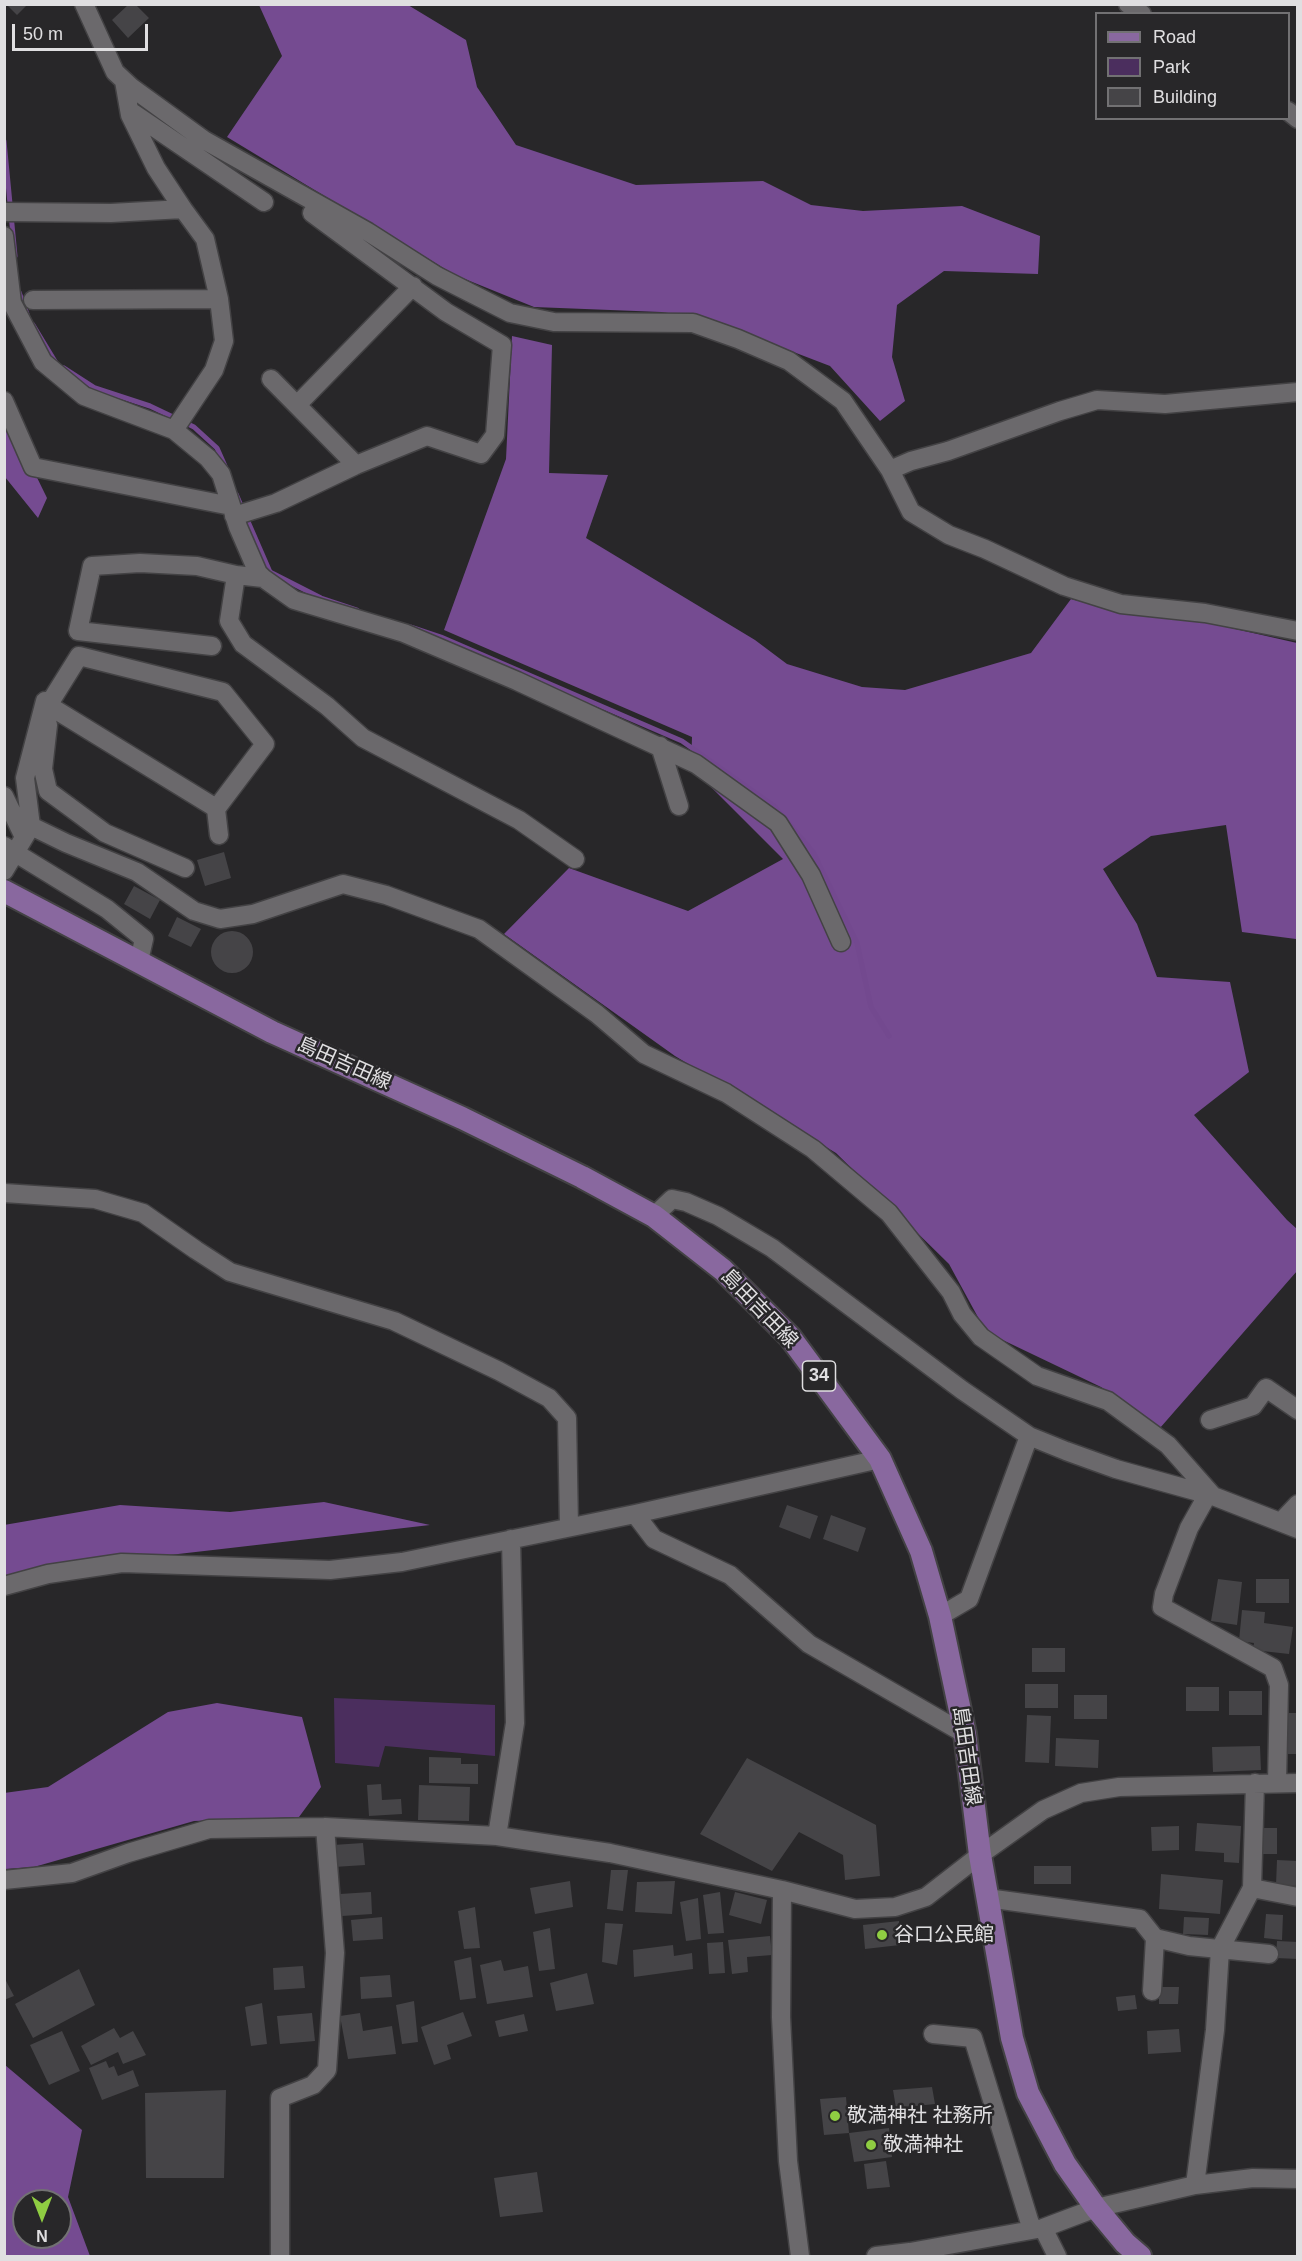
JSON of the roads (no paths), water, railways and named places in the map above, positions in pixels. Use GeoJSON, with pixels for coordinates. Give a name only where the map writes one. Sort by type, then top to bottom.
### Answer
{"type":"FeatureCollection","features":[{"type":"Feature","properties":{"kind":"main road","name":"島田吉田線"},"geometry":{"type":"LineString","coordinates":[[4,891],[272,1032],[462,1118],[582,1177],[654,1216],[723,1270],[790,1337],[880,1459],[921,1551],[940,1617],[965,1734],[987,1898],[1012,2038],[1028,2093],[1065,2164],[1096,2208],[1140,2256]]}},
{"type":"Feature","properties":{"kind":"street"},"geometry":{"type":"LineString","coordinates":[[84,4],[115,72],[124,81],[204,140],[368,232],[437,276],[510,313],[554,322],[693,323],[789,361],[843,401],[890,470],[911,512],[949,535],[1064,586],[1121,604],[1204,613],[1298,631]]}},
{"type":"Feature","properties":{"kind":"street"},"geometry":{"type":"LineString","coordinates":[[124,81],[130,111],[156,168],[205,239],[219,299],[224,341],[214,370],[174,430]]}},
{"type":"Feature","properties":{"kind":"street"},"geometry":{"type":"LineString","coordinates":[[130,111],[264,202]]}},
{"type":"Feature","properties":{"kind":"street"},"geometry":{"type":"LineString","coordinates":[[4,401],[33,467],[234,512],[276,503],[356,465],[427,436],[481,454],[495,435],[502,345],[446,312],[300,204],[297,194]]}},
{"type":"Feature","properties":{"kind":"street"},"geometry":{"type":"LineString","coordinates":[[4,212],[111,213],[183,209]]}},
{"type":"Feature","properties":{"kind":"street"},"geometry":{"type":"LineString","coordinates":[[5,247],[12,303],[43,362],[84,396],[174,430],[208,458],[221,474],[258,573],[263,578],[294,600],[404,633],[517,681],[696,764],[778,824],[811,875],[841,942]]}},
{"type":"Feature","properties":{"kind":"street"},"geometry":{"type":"LineString","coordinates":[[297,405],[413,286]]}},
{"type":"Feature","properties":{"kind":"street"},"geometry":{"type":"LineString","coordinates":[[33,300],[219,299]]}},
{"type":"Feature","properties":{"kind":"street"},"geometry":{"type":"LineString","coordinates":[[271,379],[356,465]]}},
{"type":"Feature","properties":{"kind":"street"},"geometry":{"type":"LineString","coordinates":[[890,470],[1097,400],[1165,404],[1298,392]]}},
{"type":"Feature","properties":{"kind":"street"},"geometry":{"type":"LineString","coordinates":[[15,848],[25,778],[44,710],[78,631],[92,566],[140,563],[197,566],[236,575],[263,578]]}},
{"type":"Feature","properties":{"kind":"street"},"geometry":{"type":"LineString","coordinates":[[236,575],[229,621],[243,644],[327,706],[363,738],[519,820],[575,859]]}},
{"type":"Feature","properties":{"kind":"street"},"geometry":{"type":"LineString","coordinates":[[78,631],[212,646]]}},
{"type":"Feature","properties":{"kind":"street"},"geometry":{"type":"LineString","coordinates":[[185,868],[105,832],[48,791],[43,769],[48,725],[44,710],[79,656],[223,692],[265,744],[216,809],[219,835]]}},
{"type":"Feature","properties":{"kind":"street"},"geometry":{"type":"LineString","coordinates":[[44,710],[56,710],[216,809]]}},
{"type":"Feature","properties":{"kind":"street"},"geometry":{"type":"LineString","coordinates":[[660,746],[679,806]]}},
{"type":"Feature","properties":{"kind":"street"},"geometry":{"type":"LineString","coordinates":[[4,796],[15,848],[107,909],[144,939],[139,962]]}},
{"type":"Feature","properties":{"kind":"street"},"geometry":{"type":"LineString","coordinates":[[15,848],[66,843],[137,872],[194,911],[220,919],[253,914],[343,884],[386,895],[478,929],[597,1014],[644,1054],[726,1094],[813,1149],[889,1213],[951,1292],[962,1314],[981,1337],[1037,1376],[1108,1401],[1168,1445],[1211,1495]]}},
{"type":"Feature","properties":{"kind":"street"},"geometry":{"type":"LineString","coordinates":[[4,1194],[96,1199],[143,1213],[230,1272],[394,1322],[499,1371],[549,1398],[567,1418],[569,1527]]}},
{"type":"Feature","properties":{"kind":"street"},"geometry":{"type":"LineString","coordinates":[[654,1216],[672,1199],[686,1202],[718,1216],[772,1248],[962,1390],[1029,1436],[1116,1468],[1211,1495],[1289,1525],[1298,1504]]}},
{"type":"Feature","properties":{"kind":"street"},"geometry":{"type":"LineString","coordinates":[[1210,1420],[1253,1406],[1266,1388],[1298,1410]]}},
{"type":"Feature","properties":{"kind":"street"},"geometry":{"type":"LineString","coordinates":[[940,1617],[969,1599],[1029,1436]]}},
{"type":"Feature","properties":{"kind":"street"},"geometry":{"type":"LineString","coordinates":[[4,1586],[48,1574],[122,1563],[330,1570],[402,1562],[635,1514],[880,1459]]}},
{"type":"Feature","properties":{"kind":"street"},"geometry":{"type":"LineString","coordinates":[[1211,1495],[1189,1528],[1164,1594],[1162,1607],[1273,1668],[1279,1685],[1277,1783]]}},
{"type":"Feature","properties":{"kind":"street"},"geometry":{"type":"LineString","coordinates":[[635,1514],[654,1539],[730,1575],[808,1644],[965,1734]]}},
{"type":"Feature","properties":{"kind":"street"},"geometry":{"type":"LineString","coordinates":[[498,1836],[515,1723],[511,1539]]}},
{"type":"Feature","properties":{"kind":"street"},"geometry":{"type":"LineString","coordinates":[[1195,2186],[1215,2030],[1220,1949],[1252,1888],[1255,1783]]}},
{"type":"Feature","properties":{"kind":"street"},"geometry":{"type":"LineString","coordinates":[[4,1880],[72,1874],[128,1853],[208,1829],[325,1827],[498,1836],[610,1853],[782,1890],[855,1909],[895,1907],[926,1897],[1043,1810],[1081,1793],[1119,1786],[1298,1783]]}},
{"type":"Feature","properties":{"kind":"street"},"geometry":{"type":"LineString","coordinates":[[280,2256],[280,2098],[313,2085],[327,2070],[335,1953],[325,1827]]}},
{"type":"Feature","properties":{"kind":"street"},"geometry":{"type":"LineString","coordinates":[[1252,1888],[1298,1897]]}},
{"type":"Feature","properties":{"kind":"street"},"geometry":{"type":"LineString","coordinates":[[782,1890],[781,2017],[788,2161],[800,2256]]}},
{"type":"Feature","properties":{"kind":"street"},"geometry":{"type":"LineString","coordinates":[[987,1898],[1140,1919],[1155,1938],[1189,1946],[1269,1953]]}},
{"type":"Feature","properties":{"kind":"street"},"geometry":{"type":"LineString","coordinates":[[1152,1991],[1155,1938]]}},
{"type":"Feature","properties":{"kind":"street"},"geometry":{"type":"LineString","coordinates":[[933,2034],[973,2038],[1038,2229],[1057,2256]]}},
{"type":"Feature","properties":{"kind":"street"},"geometry":{"type":"LineString","coordinates":[[876,2256],[1038,2229],[1096,2208],[1195,2186],[1253,2178],[1298,2179]]}},
{"type":"Feature","properties":{"kind":"waterway"},"geometry":{"type":"LineString","coordinates":[[4,141],[15,256]]}},
{"type":"Feature","properties":{"kind":"waterway"},"geometry":{"type":"LineString","coordinates":[[19,292],[27,314]]}},
{"type":"Feature","properties":{"kind":"waterway"},"geometry":{"type":"LineString","coordinates":[[33,325],[56,363]]}},
{"type":"Feature","properties":{"kind":"waterway"},"geometry":{"type":"LineString","coordinates":[[64,368],[95,388],[150,406],[194,427],[217,448],[225,466]]}},
{"type":"Feature","properties":{"kind":"waterway"},"geometry":{"type":"LineString","coordinates":[[236,494],[270,572],[321,598],[357,610]]}},
{"type":"Feature","properties":{"kind":"waterway"},"geometry":{"type":"LineString","coordinates":[[411,627],[441,637],[682,741],[774,806],[813,852],[857,943],[871,1007],[889,1036]]}},
{"type":"Feature","properties":{"kind":"place","name":"谷口公民館"},"geometry":{"type":"Point","coordinates":[882,1935]}},
{"type":"Feature","properties":{"kind":"place","name":"敬満神社 社務所"},"geometry":{"type":"Point","coordinates":[835,2116]}},
{"type":"Feature","properties":{"kind":"place","name":"敬満神社"},"geometry":{"type":"Point","coordinates":[871,2145]}}]}
